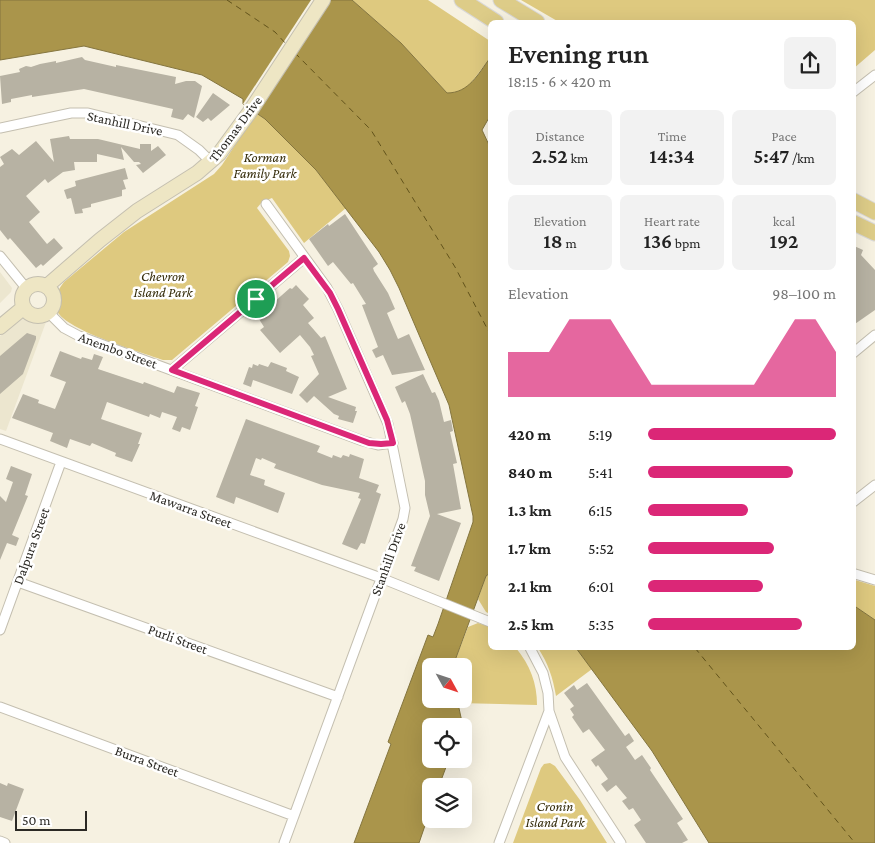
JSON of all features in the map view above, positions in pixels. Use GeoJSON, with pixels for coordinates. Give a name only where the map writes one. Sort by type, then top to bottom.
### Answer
{"type":"FeatureCollection","features":[{"type":"Feature","properties":{"kind":"main road","name":"Thomas Drive"},"geometry":{"type":"LineString","coordinates":[[47,286],[137,211],[190,178],[211,162],[250,113],[323,0]]}},
{"type":"Feature","properties":{"kind":"main road"},"geometry":{"type":"LineString","coordinates":[[462,0],[493,20]]}},
{"type":"Feature","properties":{"kind":"main road"},"geometry":{"type":"LineString","coordinates":[[501,0],[533,20]]}},
{"type":"Feature","properties":{"kind":"main road"},"geometry":{"type":"LineString","coordinates":[[856,202],[875,212]]}},
{"type":"Feature","properties":{"kind":"main road"},"geometry":{"type":"LineString","coordinates":[[856,224],[875,233]]}},
{"type":"Feature","properties":{"kind":"main road"},"geometry":{"type":"LineString","coordinates":[[39,283],[47,286],[54,298],[52,308],[48,312],[37,316],[32,315],[23,308],[21,303],[22,295],[26,288],[39,283]]}},
{"type":"Feature","properties":{"kind":"main road"},"geometry":{"type":"LineString","coordinates":[[0,327],[23,308]]}},
{"type":"Feature","properties":{"kind":"street"},"geometry":{"type":"LineString","coordinates":[[856,90],[875,75]]}},
{"type":"Feature","properties":{"kind":"street","name":"Stanhill Drive"},"geometry":{"type":"LineString","coordinates":[[0,128],[71,113],[88,113],[178,135],[199,150],[211,162]]}},
{"type":"Feature","properties":{"kind":"street","name":"Stanhill Drive"},"geometry":{"type":"LineString","coordinates":[[266,204],[330,293],[338,309],[387,420],[405,511],[284,843]]}},
{"type":"Feature","properties":{"kind":"street"},"geometry":{"type":"LineString","coordinates":[[0,256],[26,288]]}},
{"type":"Feature","properties":{"kind":"street"},"geometry":{"type":"LineString","coordinates":[[172,370],[304,258]]}},
{"type":"Feature","properties":{"kind":"street","name":"Anembo Street"},"geometry":{"type":"LineString","coordinates":[[48,312],[64,328],[76,335],[369,443],[393,443]]}},
{"type":"Feature","properties":{"kind":"street"},"geometry":{"type":"LineString","coordinates":[[856,351],[875,335]]}},
{"type":"Feature","properties":{"kind":"street","name":"Mawarra Street"},"geometry":{"type":"LineString","coordinates":[[0,439],[382,578],[488,621]]}},
{"type":"Feature","properties":{"kind":"street","name":"Dalpura Street"},"geometry":{"type":"LineString","coordinates":[[0,630],[62,462]]}},
{"type":"Feature","properties":{"kind":"street"},"geometry":{"type":"LineString","coordinates":[[856,501],[875,485]]}},
{"type":"Feature","properties":{"kind":"street"},"geometry":{"type":"LineString","coordinates":[[856,574],[875,580]]}},
{"type":"Feature","properties":{"kind":"street","name":"Purli Street"},"geometry":{"type":"LineString","coordinates":[[18,582],[338,697]]}},
{"type":"Feature","properties":{"kind":"street"},"geometry":{"type":"LineString","coordinates":[[531,650],[543,673],[548,693],[549,711],[566,756],[621,843]]}},
{"type":"Feature","properties":{"kind":"street","name":"Burra Street"},"geometry":{"type":"LineString","coordinates":[[0,707],[294,816]]}},
{"type":"Feature","properties":{"kind":"street"},"geometry":{"type":"LineString","coordinates":[[499,843],[549,711]]}},
{"type":"Feature","properties":{"kind":"street"},"geometry":{"type":"LineString","coordinates":[[0,841],[5,843]]}},
{"type":"Feature","properties":{"kind":"shaded area"},"geometry":{"type":"Polygon","coordinates":[[[0,0],[352,0],[401,43],[447,93],[461,90],[467,86],[488,61],[488,120],[482,130],[488,143],[488,574],[456,658],[422,658],[422,708],[459,708],[461,718],[422,718],[422,768],[446,768],[442,778],[422,778],[422,828],[424,828],[419,843],[354,843],[391,744],[388,742],[428,635],[433,637],[473,522],[449,405],[399,288],[379,252],[316,170],[265,119],[243,104],[243,99],[202,75],[84,46],[0,60],[0,0]]]}},
{"type":"Feature","properties":{"kind":"shaded area"},"geometry":{"type":"Polygon","coordinates":[[[0,272],[12,288],[11,292],[0,303],[0,272]]]}},
{"type":"Feature","properties":{"kind":"shaded area"},"geometry":{"type":"Polygon","coordinates":[[[29,316],[46,322],[6,431],[0,429],[0,336],[22,319],[29,316]]]}},
{"type":"Feature","properties":{"kind":"shaded area"},"geometry":{"type":"Polygon","coordinates":[[[856,607],[875,620],[875,843],[709,843],[652,751],[577,650],[856,650],[856,607]]]}},
{"type":"Feature","properties":{"kind":"green space"},"geometry":{"type":"Polygon","coordinates":[[[352,0],[428,0],[488,40],[488,61],[468,87],[457,93],[447,93],[401,43],[352,0]]]}},
{"type":"Feature","properties":{"kind":"green space"},"geometry":{"type":"Polygon","coordinates":[[[521,0],[875,0],[875,50],[856,66],[856,20],[556,20],[521,0]]]}},
{"type":"Feature","properties":{"kind":"green space","name":"Chevron Island Park"},"geometry":{"type":"Polygon","coordinates":[[[256,113],[265,119],[316,170],[346,208],[304,243],[272,198],[262,202],[257,208],[289,251],[288,262],[172,360],[163,360],[105,340],[64,319],[57,311],[55,300],[57,292],[64,282],[124,232],[214,174],[256,113]]]}},
{"type":"Feature","properties":{"kind":"green space"},"geometry":{"type":"Polygon","coordinates":[[[488,574],[488,613],[478,599],[488,574]]]}},
{"type":"Feature","properties":{"kind":"green space"},"geometry":{"type":"Polygon","coordinates":[[[856,580],[875,586],[875,620],[856,607],[856,580]]]}},
{"type":"Feature","properties":{"kind":"green space"},"geometry":{"type":"Polygon","coordinates":[[[478,623],[488,626],[488,650],[518,650],[521,654],[534,682],[537,705],[472,703],[472,658],[456,658],[468,627],[478,623]]]}},
{"type":"Feature","properties":{"kind":"green space"},"geometry":{"type":"Polygon","coordinates":[[[539,650],[578,650],[592,669],[556,696],[545,659],[539,650]]]}},
{"type":"Feature","properties":{"kind":"green space","name":"Cronin Island Park"},"geometry":{"type":"Polygon","coordinates":[[[550,763],[555,766],[580,800],[607,843],[513,843],[541,768],[544,764],[550,763]]]}},
{"type":"Feature","properties":{"kind":"pier"},"geometry":{"type":"Polygon","coordinates":[[[311,0],[331,0],[256,113],[243,104],[311,0]]]}},
{"type":"Feature","properties":{"kind":"building"},"geometry":{"type":"Polygon","coordinates":[[[82,57],[85,60],[116,67],[116,65],[176,77],[175,84],[195,81],[202,86],[194,118],[188,114],[183,120],[171,117],[173,109],[84,89],[32,97],[32,95],[11,99],[11,102],[2,104],[0,76],[20,72],[19,69],[26,66],[31,67],[56,61],[56,63],[82,57]]]}},
{"type":"Feature","properties":{"kind":"building"},"geometry":{"type":"Polygon","coordinates":[[[213,93],[230,105],[211,121],[208,118],[203,122],[196,117],[213,93]]]}},
{"type":"Feature","properties":{"kind":"building"},"geometry":{"type":"Polygon","coordinates":[[[69,136],[70,139],[98,139],[140,149],[140,144],[151,144],[151,151],[158,146],[166,155],[143,173],[136,165],[141,164],[134,162],[121,147],[124,160],[97,154],[97,162],[74,162],[75,170],[63,172],[48,183],[45,179],[26,196],[40,212],[29,222],[47,244],[54,238],[63,248],[43,266],[41,264],[36,268],[10,238],[8,240],[0,230],[0,167],[4,164],[0,157],[12,149],[19,155],[36,141],[54,162],[50,139],[69,136]]]}},
{"type":"Feature","properties":{"kind":"building"},"geometry":{"type":"Polygon","coordinates":[[[125,168],[128,179],[123,180],[126,189],[122,190],[122,196],[91,204],[91,207],[82,209],[83,213],[75,214],[71,198],[67,199],[64,190],[76,186],[75,181],[125,168]]]}},
{"type":"Feature","properties":{"kind":"building"},"geometry":{"type":"Polygon","coordinates":[[[345,214],[378,264],[373,268],[395,309],[387,313],[398,339],[409,334],[425,370],[392,375],[383,355],[376,358],[372,350],[378,347],[362,305],[366,304],[353,283],[351,284],[333,262],[328,266],[309,239],[345,214]]]}},
{"type":"Feature","properties":{"kind":"building"},"geometry":{"type":"Polygon","coordinates":[[[856,247],[863,250],[861,255],[875,270],[875,310],[856,323],[856,247]]]}},
{"type":"Feature","properties":{"kind":"building"},"geometry":{"type":"Polygon","coordinates":[[[296,285],[309,299],[303,305],[314,318],[308,323],[321,338],[325,336],[347,389],[328,397],[356,407],[355,411],[357,411],[353,423],[338,419],[339,416],[334,414],[314,396],[307,403],[299,395],[319,374],[311,356],[314,355],[300,335],[280,353],[260,330],[264,327],[259,319],[267,312],[265,310],[296,285]]]}},
{"type":"Feature","properties":{"kind":"building"},"geometry":{"type":"Polygon","coordinates":[[[27,333],[36,336],[36,339],[23,374],[0,394],[0,356],[27,333]]]}},
{"type":"Feature","properties":{"kind":"building"},"geometry":{"type":"Polygon","coordinates":[[[60,351],[81,359],[82,357],[92,360],[94,354],[103,357],[98,369],[143,384],[144,382],[174,393],[177,386],[200,393],[195,406],[198,407],[190,430],[182,427],[180,432],[172,429],[177,417],[162,412],[160,418],[150,414],[149,417],[107,402],[101,419],[142,433],[138,444],[140,444],[132,462],[115,456],[116,453],[92,443],[90,446],[70,439],[67,448],[50,441],[53,433],[12,418],[23,394],[39,400],[38,403],[55,409],[66,382],[50,376],[60,351]]]}},
{"type":"Feature","properties":{"kind":"building"},"geometry":{"type":"Polygon","coordinates":[[[271,362],[287,368],[286,371],[299,377],[292,394],[253,380],[251,387],[243,384],[249,367],[252,368],[253,364],[258,366],[259,364],[268,367],[271,362]]]}},
{"type":"Feature","properties":{"kind":"building"},"geometry":{"type":"Polygon","coordinates":[[[423,374],[432,393],[435,392],[439,401],[444,422],[451,420],[453,431],[450,432],[457,463],[453,464],[461,509],[437,514],[461,523],[439,581],[414,571],[416,567],[411,566],[430,516],[425,495],[425,481],[410,414],[405,401],[402,403],[395,387],[423,374]]]}},
{"type":"Feature","properties":{"kind":"building"},"geometry":{"type":"Polygon","coordinates":[[[246,419],[320,446],[317,452],[332,458],[333,455],[341,458],[343,455],[349,457],[350,454],[364,459],[359,478],[379,485],[376,492],[381,494],[365,544],[361,543],[357,550],[342,544],[361,499],[358,498],[360,493],[322,485],[274,468],[276,464],[262,458],[261,460],[256,458],[250,475],[265,480],[264,485],[285,493],[278,513],[236,497],[234,504],[216,497],[246,419]]]}},
{"type":"Feature","properties":{"kind":"building"},"geometry":{"type":"Polygon","coordinates":[[[11,466],[32,474],[25,495],[28,496],[12,535],[19,538],[16,546],[7,543],[0,560],[0,496],[6,502],[13,482],[6,479],[11,466]]]}},
{"type":"Feature","properties":{"kind":"building"},"geometry":{"type":"Polygon","coordinates":[[[587,683],[625,736],[629,733],[634,741],[626,747],[635,760],[642,755],[651,768],[650,770],[683,819],[677,823],[688,840],[682,843],[646,843],[634,825],[641,820],[633,808],[629,810],[622,801],[627,798],[616,785],[607,792],[601,784],[608,779],[598,765],[596,767],[591,760],[605,750],[589,729],[583,733],[572,717],[574,715],[570,709],[574,706],[564,693],[574,685],[577,690],[587,683]]]}},
{"type":"Feature","properties":{"kind":"building"},"geometry":{"type":"Polygon","coordinates":[[[0,783],[7,786],[8,783],[24,789],[12,821],[0,817],[0,783]]]}},
{"type":"Feature","properties":{"kind":"ferry route"},"geometry":{"type":"LineString","coordinates":[[227,0],[275,32],[287,45]]}},
{"type":"Feature","properties":{"kind":"ferry route"},"geometry":{"type":"LineString","coordinates":[[295,53],[371,130],[455,267],[488,330]]}},
{"type":"Feature","properties":{"kind":"ferry route"},"geometry":{"type":"LineString","coordinates":[[697,650],[855,843]]}},
{"type":"Feature","properties":{"kind":"route"},"geometry":{"type":"LineString","coordinates":[[304,258],[330,293],[338,309],[387,420],[393,443],[369,443],[172,370],[256,299],[304,258]]}},
{"type":"Feature","properties":{"kind":"park label","name":"Korman Family Park"},"geometry":{"type":"Point","coordinates":[265,166]}}]}
